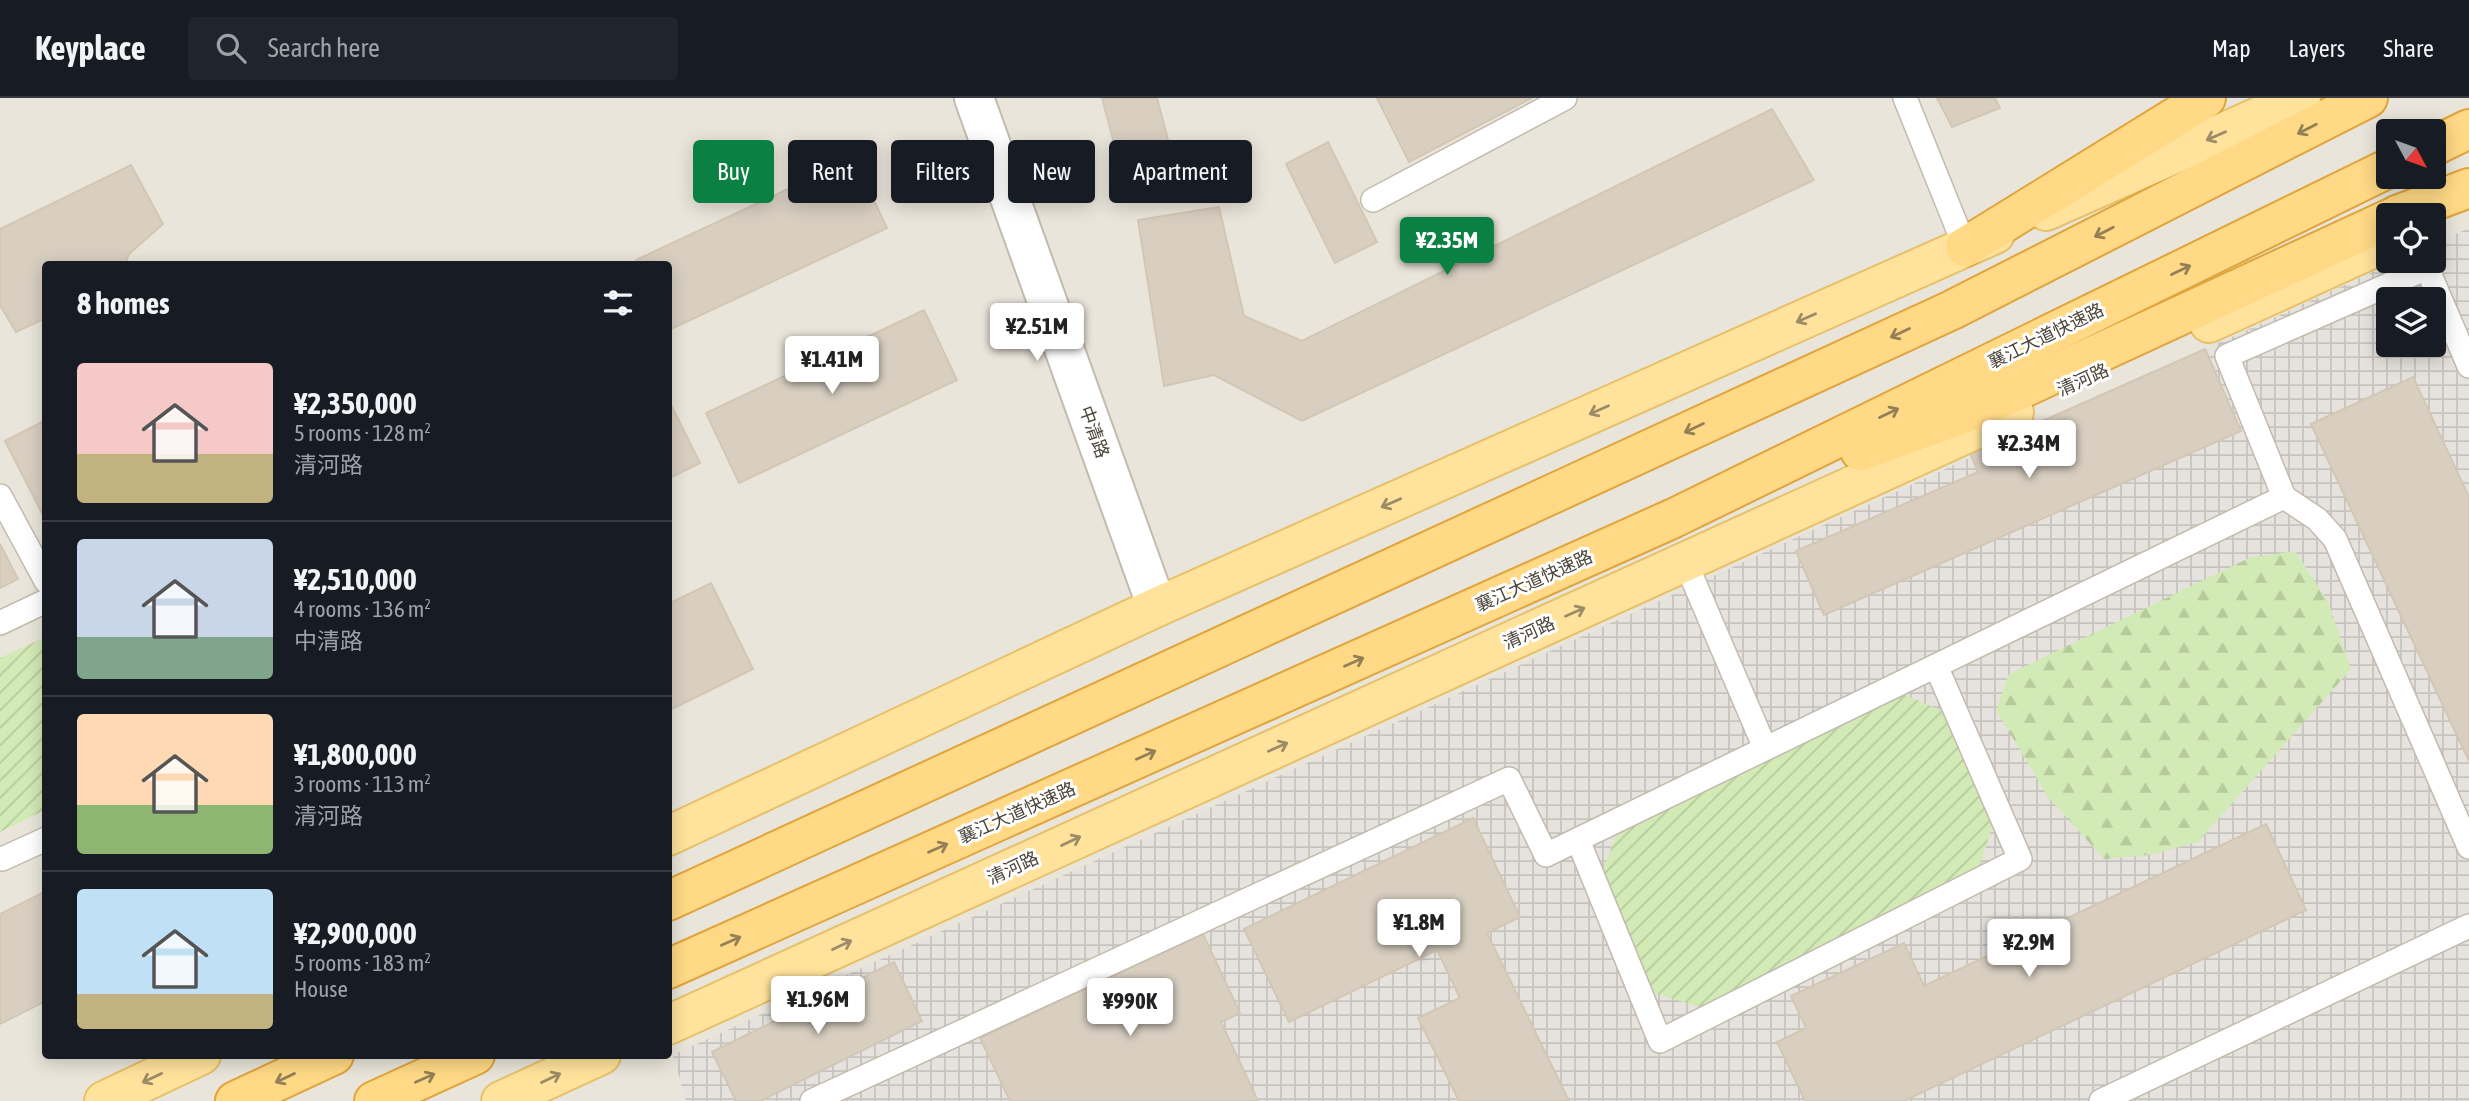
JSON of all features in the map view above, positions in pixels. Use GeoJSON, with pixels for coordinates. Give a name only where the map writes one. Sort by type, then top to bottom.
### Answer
{"type":"FeatureCollection","features":[{"type":"Feature","properties":{"kind":"highway"},"geometry":{"type":"LineString","coordinates":[[1965,247],[2206,98]]}},
{"type":"Feature","properties":{"kind":"highway"},"geometry":{"type":"LineString","coordinates":[[672,899],[1952,310],[2368,98]]}},
{"type":"Feature","properties":{"kind":"highway"},"geometry":{"type":"LineString","coordinates":[[2446,140],[2469,129]]}},
{"type":"Feature","properties":{"kind":"highway","name":"襄江大道快速路"},"geometry":{"type":"LineString","coordinates":[[672,967],[1674,519],[2376,175]]}},
{"type":"Feature","properties":{"kind":"highway"},"geometry":{"type":"LineString","coordinates":[[2429,203],[2469,188]]}},
{"type":"Feature","properties":{"kind":"highway"},"geometry":{"type":"LineString","coordinates":[[1674,519],[1980,408],[2376,225]]}},
{"type":"Feature","properties":{"kind":"highway"},"geometry":{"type":"LineString","coordinates":[[235,1101],[325,1059]]}},
{"type":"Feature","properties":{"kind":"highway"},"geometry":{"type":"LineString","coordinates":[[374,1101],[466,1059]]}},
{"type":"Feature","properties":{"kind":"main road"},"geometry":{"type":"LineString","coordinates":[[672,834],[1157,607],[2301,98]]}},
{"type":"Feature","properties":{"kind":"main road"},"geometry":{"type":"LineString","coordinates":[[2446,215],[2469,204]]}},
{"type":"Feature","properties":{"kind":"main road","name":"清河路"},"geometry":{"type":"LineString","coordinates":[[672,1023],[2376,247]]}},
{"type":"Feature","properties":{"kind":"main road"},"geometry":{"type":"LineString","coordinates":[[104,1101],[193,1059]]}},
{"type":"Feature","properties":{"kind":"main road"},"geometry":{"type":"LineString","coordinates":[[501,1101],[592,1059]]}},
{"type":"Feature","properties":{"kind":"street","name":"中清路"},"geometry":{"type":"LineString","coordinates":[[974,98],[1157,607]]}},
{"type":"Feature","properties":{"kind":"lane"},"geometry":{"type":"LineString","coordinates":[[1373,200],[1565,98]]}},
{"type":"Feature","properties":{"kind":"lane"},"geometry":{"type":"LineString","coordinates":[[1905,98],[1965,247]]}},
{"type":"Feature","properties":{"kind":"lane"},"geometry":{"type":"LineString","coordinates":[[2469,366],[2427,268],[2227,356],[2284,497],[2317,519],[2335,538],[2469,847]]}},
{"type":"Feature","properties":{"kind":"lane"},"geometry":{"type":"LineString","coordinates":[[0,496],[42,574]]}},
{"type":"Feature","properties":{"kind":"lane"},"geometry":{"type":"LineString","coordinates":[[812,1101],[1509,779],[1546,855],[2284,497]]}},
{"type":"Feature","properties":{"kind":"lane"},"geometry":{"type":"LineString","coordinates":[[1685,561],[1765,748]]}},
{"type":"Feature","properties":{"kind":"lane"},"geometry":{"type":"LineString","coordinates":[[0,624],[42,603]]}},
{"type":"Feature","properties":{"kind":"lane"},"geometry":{"type":"LineString","coordinates":[[1578,840],[1660,1041],[2020,859],[1936,666]]}},
{"type":"Feature","properties":{"kind":"lane"},"geometry":{"type":"LineString","coordinates":[[2,859],[42,841]]}},
{"type":"Feature","properties":{"kind":"lane"},"geometry":{"type":"LineString","coordinates":[[2101,1101],[2469,926]]}},
{"type":"Feature","properties":{"kind":"shaded area"},"geometry":{"type":"Polygon","coordinates":[[[0,98],[2469,98],[2469,1101],[0,1101],[0,98]]]}},
{"type":"Feature","properties":{"kind":"shaded area"},"geometry":{"type":"Polygon","coordinates":[[[2469,228],[2469,1101],[686,1101],[673,1055],[2376,271],[2376,273],[2446,273],[2446,239],[2469,228]]]}},
{"type":"Feature","properties":{"kind":"green space"},"geometry":{"type":"Polygon","coordinates":[[[2295,551],[2328,601],[2351,669],[2198,842],[2149,855],[2104,859],[2048,797],[1996,710],[2009,674],[2249,558],[2295,551]]]}},
{"type":"Feature","properties":{"kind":"green space"},"geometry":{"type":"Polygon","coordinates":[[[42,638],[42,811],[0,832],[0,658],[42,638]]]}},
{"type":"Feature","properties":{"kind":"green space"},"geometry":{"type":"Polygon","coordinates":[[[1889,688],[1958,718],[1998,808],[1975,881],[1716,1012],[1638,988],[1596,887],[1623,818],[1889,688]]]}},
{"type":"Feature","properties":{"kind":"building"},"geometry":{"type":"Polygon","coordinates":[[[1102,98],[1157,98],[1168,140],[1113,140],[1102,98]]]}},
{"type":"Feature","properties":{"kind":"building"},"geometry":{"type":"Polygon","coordinates":[[[1377,98],[1532,98],[1409,162],[1377,98]]]}},
{"type":"Feature","properties":{"kind":"building"},"geometry":{"type":"Polygon","coordinates":[[[1937,98],[1995,98],[2000,108],[1952,127],[1937,98]]]}},
{"type":"Feature","properties":{"kind":"building"},"geometry":{"type":"Polygon","coordinates":[[[1772,109],[1814,180],[1302,421],[1214,375],[1164,386],[1138,220],[1219,207],[1244,316],[1302,341],[1772,109]]]}},
{"type":"Feature","properties":{"kind":"building"},"geometry":{"type":"Polygon","coordinates":[[[1328,142],[1377,242],[1335,263],[1286,164],[1328,142]]]}},
{"type":"Feature","properties":{"kind":"building"},"geometry":{"type":"Polygon","coordinates":[[[131,165],[163,224],[129,254],[126,261],[42,261],[42,320],[16,332],[0,305],[0,229],[131,165]]]}},
{"type":"Feature","properties":{"kind":"building"},"geometry":{"type":"Polygon","coordinates":[[[788,189],[788,203],[875,203],[887,228],[672,329],[672,261],[636,261],[758,203],[774,203],[774,195],[788,189]]]}},
{"type":"Feature","properties":{"kind":"building"},"geometry":{"type":"Polygon","coordinates":[[[924,310],[957,380],[739,483],[706,413],[924,310]]]}},
{"type":"Feature","properties":{"kind":"building"},"geometry":{"type":"Polygon","coordinates":[[[2205,349],[2241,431],[1824,615],[1796,551],[1978,472],[1970,453],[2205,349]]]}},
{"type":"Feature","properties":{"kind":"building"},"geometry":{"type":"Polygon","coordinates":[[[2413,377],[2469,497],[2469,761],[2311,424],[2413,377]]]}},
{"type":"Feature","properties":{"kind":"building"},"geometry":{"type":"Polygon","coordinates":[[[672,407],[700,463],[672,477],[672,407]]]}},
{"type":"Feature","properties":{"kind":"building"},"geometry":{"type":"Polygon","coordinates":[[[42,422],[42,513],[5,441],[42,422]]]}},
{"type":"Feature","properties":{"kind":"building"},"geometry":{"type":"Polygon","coordinates":[[[0,544],[18,579],[0,588],[0,544]]]}},
{"type":"Feature","properties":{"kind":"building"},"geometry":{"type":"Polygon","coordinates":[[[711,583],[753,669],[672,709],[672,602],[711,583]]]}},
{"type":"Feature","properties":{"kind":"building"},"geometry":{"type":"Polygon","coordinates":[[[1473,818],[1520,917],[1487,933],[1569,1101],[1459,1101],[1418,1018],[1460,998],[1437,950],[1289,1022],[1244,929],[1473,818]]]}},
{"type":"Feature","properties":{"kind":"building"},"geometry":{"type":"Polygon","coordinates":[[[2266,824],[2306,910],[1904,1101],[1805,1101],[1777,1042],[1806,1028],[1791,996],[1904,943],[1924,986],[2266,824]]]}},
{"type":"Feature","properties":{"kind":"building"},"geometry":{"type":"Polygon","coordinates":[[[42,893],[42,1003],[0,1024],[0,914],[42,893]]]}},
{"type":"Feature","properties":{"kind":"building"},"geometry":{"type":"Polygon","coordinates":[[[1203,934],[1240,1013],[1221,1022],[1258,1101],[1010,1101],[980,1038],[1203,934]]]}},
{"type":"Feature","properties":{"kind":"building"},"geometry":{"type":"Polygon","coordinates":[[[894,962],[922,1021],[760,1101],[736,1101],[712,1052],[894,962]]]}}]}
